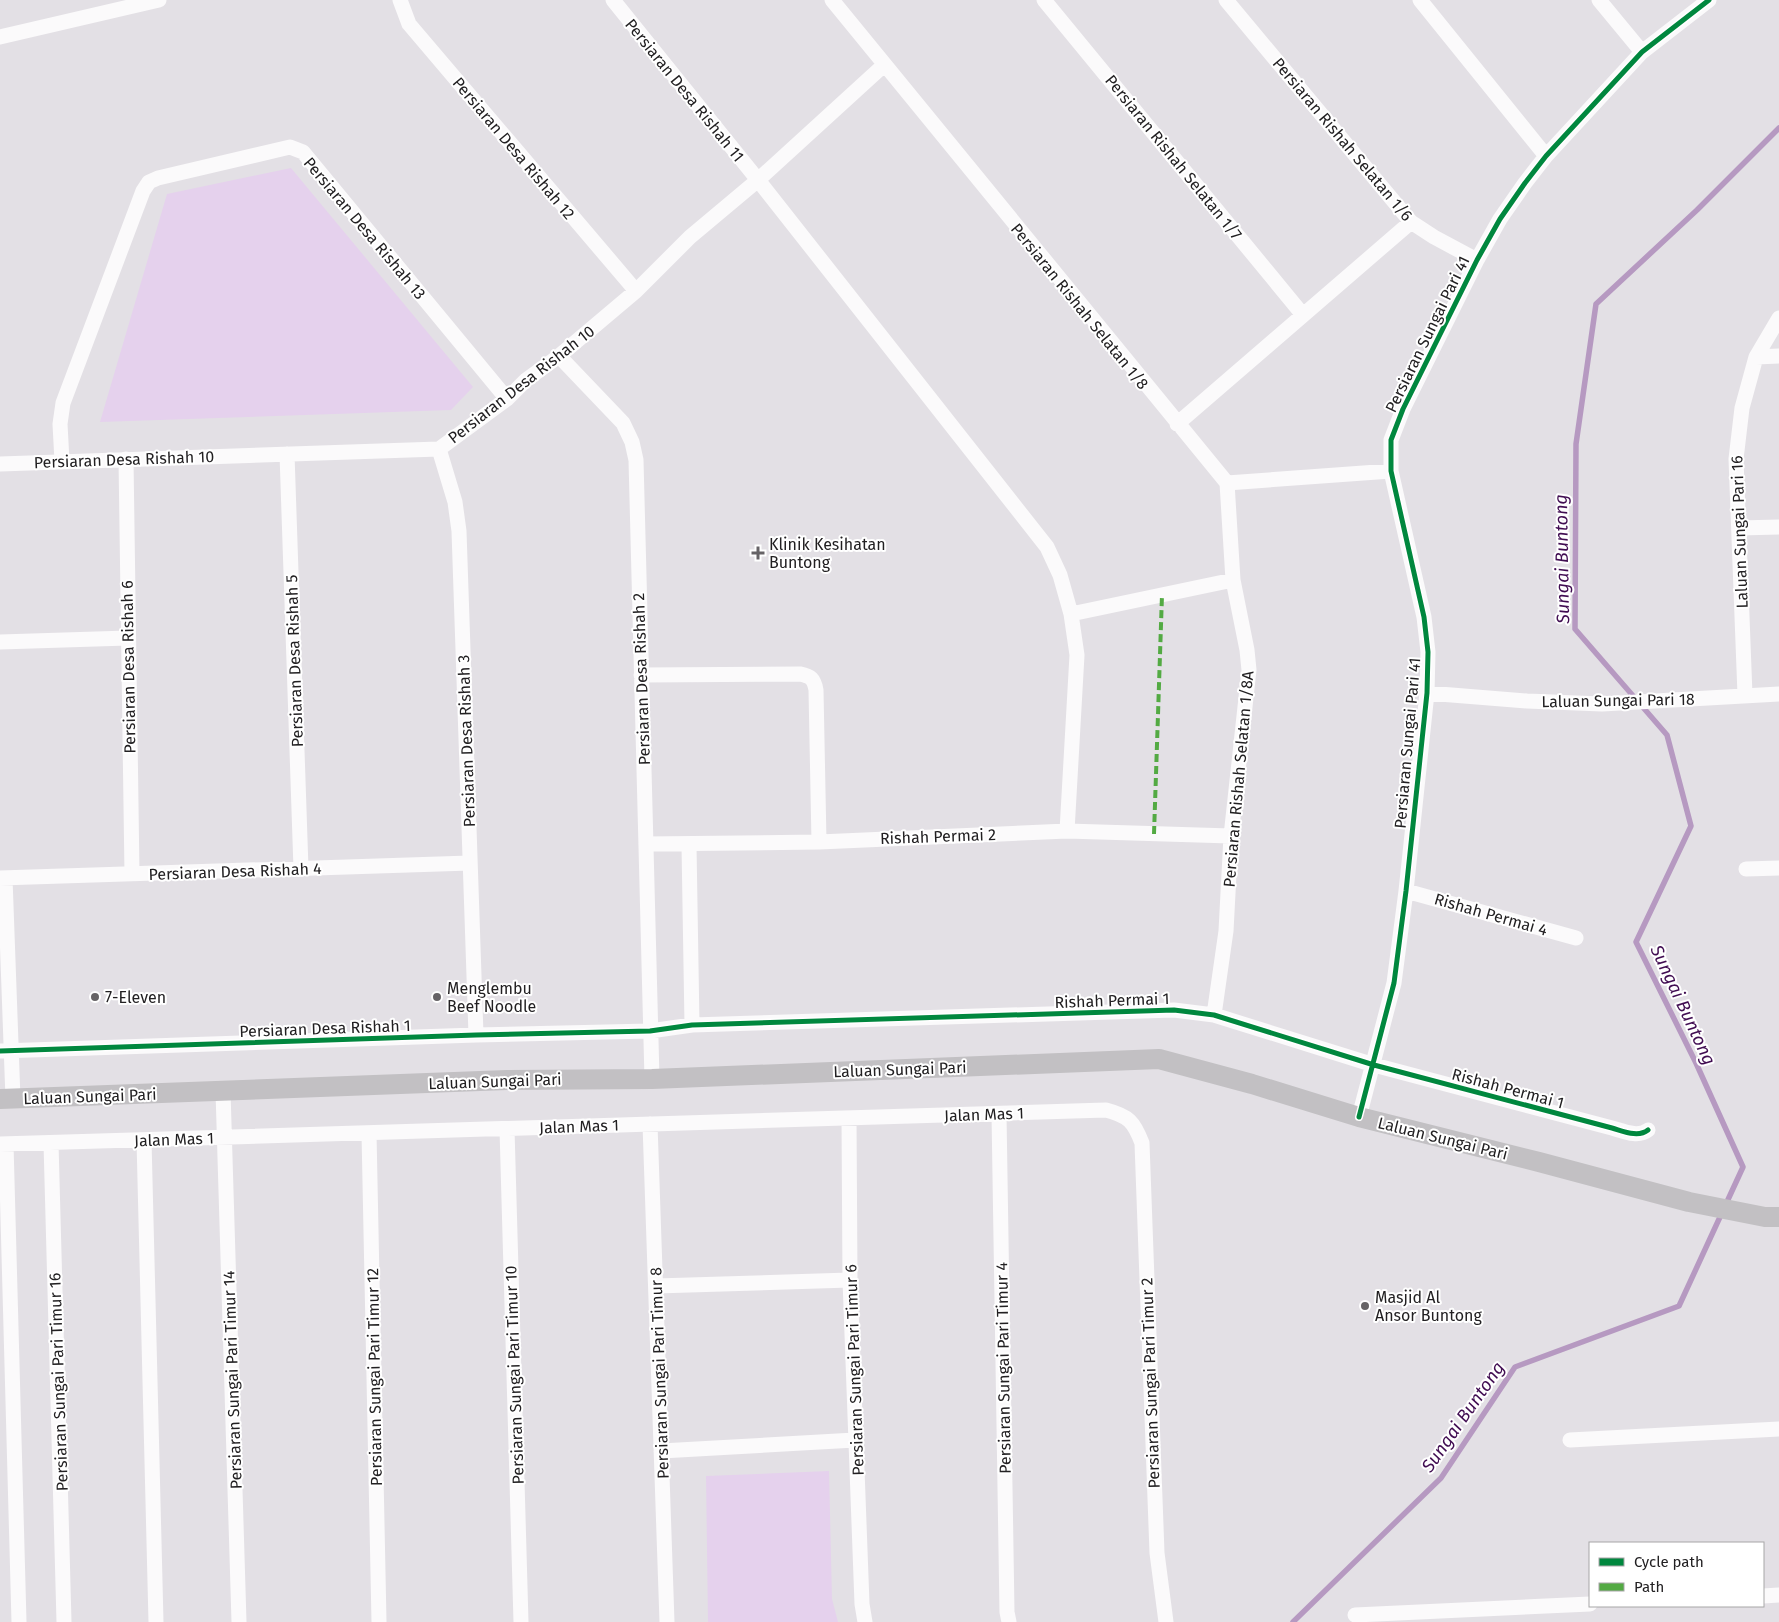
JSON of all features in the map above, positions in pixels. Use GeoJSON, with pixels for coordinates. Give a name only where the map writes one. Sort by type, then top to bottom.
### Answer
{"type":"FeatureCollection","features":[{"type":"Feature","properties":{"kind":"main road","name":"Laluan Sungai Pari"},"geometry":{"type":"LineString","coordinates":[[6,1099],[507,1080],[652,1079],[1159,1059],[1252,1084],[1359,1117],[1689,1202],[1772,1217]]}},
{"type":"Feature","properties":{"kind":"street"},"geometry":{"type":"LineString","coordinates":[[0,37],[159,0]]}},
{"type":"Feature","properties":{"kind":"street","name":"Persiaran Desa Rishah 12"},"geometry":{"type":"LineString","coordinates":[[400,0],[409,24],[636,290]]}},
{"type":"Feature","properties":{"kind":"street","name":"Persiaran Desa Rishah 11"},"geometry":{"type":"LineString","coordinates":[[613,0],[758,180],[1047,547],[1060,575],[1071,614],[1077,655],[1067,831]]}},
{"type":"Feature","properties":{"kind":"street","name":"Persiaran Rishah Selatan 1/7"},"geometry":{"type":"LineString","coordinates":[[1044,0],[1303,315]]}},
{"type":"Feature","properties":{"kind":"street","name":"Persiaran Rishah Selatan 1/6"},"geometry":{"type":"LineString","coordinates":[[1226,0],[1411,222],[1434,237],[1477,260]]}},
{"type":"Feature","properties":{"kind":"street"},"geometry":{"type":"LineString","coordinates":[[1420,0],[1546,156]]}},
{"type":"Feature","properties":{"kind":"street"},"geometry":{"type":"LineString","coordinates":[[1600,0],[1642,52]]}},
{"type":"Feature","properties":{"kind":"street","name":"Persiaran Sungai Pari 41"},"geometry":{"type":"LineString","coordinates":[[1359,1117],[1394,983],[1406,891],[1427,693],[1428,652],[1424,617],[1390,471],[1391,440],[1403,409],[1477,260],[1500,218],[1525,183],[1546,156],[1642,52],[1709,0]]}},
{"type":"Feature","properties":{"kind":"street","name":"Persiaran Rishah Selatan 1/8"},"geometry":{"type":"LineString","coordinates":[[838,2],[884,65],[1227,483]]}},
{"type":"Feature","properties":{"kind":"street","name":"Persiaran Desa Rishah 10"},"geometry":{"type":"LineString","coordinates":[[0,464],[439,449],[506,399],[526,380],[559,356],[636,290],[690,237],[758,180],[884,65]]}},
{"type":"Feature","properties":{"kind":"street","name":"Persiaran Desa Rishah 13"},"geometry":{"type":"LineString","coordinates":[[62,462],[60,424],[63,403],[143,192],[149,182],[158,178],[290,148],[302,152],[506,399]]}},
{"type":"Feature","properties":{"kind":"street"},"geometry":{"type":"LineString","coordinates":[[1177,424],[1411,222]]}},
{"type":"Feature","properties":{"kind":"street","name":"Laluan Sungai Pari 16"},"geometry":{"type":"LineString","coordinates":[[1745,695],[1736,459],[1742,408],[1756,357],[1779,318]]}},
{"type":"Feature","properties":{"kind":"street","name":"Persiaran Desa Rishah 2"},"geometry":{"type":"LineString","coordinates":[[559,356],[623,423],[632,442],[636,460],[652,1079]]}},
{"type":"Feature","properties":{"kind":"street"},"geometry":{"type":"LineString","coordinates":[[1756,357],[1779,356]]}},
{"type":"Feature","properties":{"kind":"street","name":"Persiaran Desa Rishah 3"},"geometry":{"type":"LineString","coordinates":[[439,449],[455,502],[458,530],[476,1035]]}},
{"type":"Feature","properties":{"kind":"street","name":"Persiaran Desa Rishah 5"},"geometry":{"type":"LineString","coordinates":[[287,454],[301,869]]}},
{"type":"Feature","properties":{"kind":"street","name":"Persiaran Desa Rishah 6"},"geometry":{"type":"LineString","coordinates":[[126,459],[132,874]]}},
{"type":"Feature","properties":{"kind":"street"},"geometry":{"type":"LineString","coordinates":[[1227,483],[1390,471]]}},
{"type":"Feature","properties":{"kind":"street","name":"Persiaran Rishah Selatan 1/8A"},"geometry":{"type":"LineString","coordinates":[[1214,1015],[1226,930],[1231,836],[1249,670],[1247,650],[1233,580],[1227,483]]}},
{"type":"Feature","properties":{"kind":"street"},"geometry":{"type":"LineString","coordinates":[[1738,528],[1779,527]]}},
{"type":"Feature","properties":{"kind":"street"},"geometry":{"type":"LineString","coordinates":[[1071,614],[1233,580]]}},
{"type":"Feature","properties":{"kind":"street"},"geometry":{"type":"LineString","coordinates":[[0,642],[128,638]]}},
{"type":"Feature","properties":{"kind":"street"},"geometry":{"type":"LineString","coordinates":[[641,675],[800,674],[809,676],[814,681],[816,690],[819,842]]}},
{"type":"Feature","properties":{"kind":"street","name":"Laluan Sungai Pari 18"},"geometry":{"type":"LineString","coordinates":[[1427,693],[1527,701],[1602,704],[1779,694]]}},
{"type":"Feature","properties":{"kind":"street","name":"Rishah Permai 2"},"geometry":{"type":"LineString","coordinates":[[646,844],[819,842],[1067,831],[1231,836]]}},
{"type":"Feature","properties":{"kind":"street"},"geometry":{"type":"LineString","coordinates":[[689,845],[692,1026]]}},
{"type":"Feature","properties":{"kind":"street","name":"Persiaran Desa Rishah 4"},"geometry":{"type":"LineString","coordinates":[[2,878],[470,863]]}},
{"type":"Feature","properties":{"kind":"street"},"geometry":{"type":"LineString","coordinates":[[1746,869],[1779,868]]}},
{"type":"Feature","properties":{"kind":"street"},"geometry":{"type":"LineString","coordinates":[[2,878],[6,1099]]}},
{"type":"Feature","properties":{"kind":"street","name":"Rishah Permai 4"},"geometry":{"type":"LineString","coordinates":[[1406,891],[1576,938]]}},
{"type":"Feature","properties":{"kind":"street","name":"Rishah Permai 1"},"geometry":{"type":"LineString","coordinates":[[650,1031],[692,1026],[1174,1010],[1214,1015],[1374,1065],[1612,1128],[1637,1134],[1648,1130]]}},
{"type":"Feature","properties":{"kind":"street","name":"Persiaran Desa Rishah 1"},"geometry":{"type":"LineString","coordinates":[[6,1051],[650,1031]]}},
{"type":"Feature","properties":{"kind":"street","name":"Persiaran Sungai Pari Timur 14"},"geometry":{"type":"LineString","coordinates":[[223,1091],[239,1622]]}},
{"type":"Feature","properties":{"kind":"street","name":"Jalan Mas 1"},"geometry":{"type":"LineString","coordinates":[[3,1144],[1106,1110],[1122,1115],[1135,1126],[1142,1143]]}},
{"type":"Feature","properties":{"kind":"street","name":"Persiaran Sungai Pari Timur 4"},"geometry":{"type":"LineString","coordinates":[[999,1114],[1008,1622]]}},
{"type":"Feature","properties":{"kind":"street","name":"Persiaran Sungai Pari Timur 6"},"geometry":{"type":"LineString","coordinates":[[849,1118],[850,1280],[862,1604],[865,1622]]}},
{"type":"Feature","properties":{"kind":"street","name":"Persiaran Sungai Pari Timur 8"},"geometry":{"type":"LineString","coordinates":[[650,1124],[667,1622]]}},
{"type":"Feature","properties":{"kind":"street","name":"Persiaran Sungai Pari Timur 10"},"geometry":{"type":"LineString","coordinates":[[507,1129],[521,1622]]}},
{"type":"Feature","properties":{"kind":"street","name":"Persiaran Sungai Pari Timur 12"},"geometry":{"type":"LineString","coordinates":[[369,1133],[379,1622]]}},
{"type":"Feature","properties":{"kind":"street"},"geometry":{"type":"LineString","coordinates":[[144,1140],[156,1622]]}},
{"type":"Feature","properties":{"kind":"street","name":"Persiaran Sungai Pari Timur 16"},"geometry":{"type":"LineString","coordinates":[[51,1143],[64,1622]]}},
{"type":"Feature","properties":{"kind":"street","name":"Persiaran Sungai Pari Timur 2"},"geometry":{"type":"LineString","coordinates":[[1142,1143],[1156,1553],[1166,1622]]}},
{"type":"Feature","properties":{"kind":"street"},"geometry":{"type":"LineString","coordinates":[[3,1144],[19,1622]]}},
{"type":"Feature","properties":{"kind":"street"},"geometry":{"type":"LineString","coordinates":[[656,1286],[850,1280]]}},
{"type":"Feature","properties":{"kind":"street"},"geometry":{"type":"LineString","coordinates":[[1570,1440],[1779,1429]]}},
{"type":"Feature","properties":{"kind":"street"},"geometry":{"type":"LineString","coordinates":[[661,1450],[856,1440]]}},
{"type":"Feature","properties":{"kind":"street"},"geometry":{"type":"LineString","coordinates":[[1764,1596],[1779,1595]]}},
{"type":"Feature","properties":{"kind":"street"},"geometry":{"type":"LineString","coordinates":[[1355,1615],[1589,1604]]}},
{"type":"Feature","properties":{"kind":"shaded area"},"geometry":{"type":"Polygon","coordinates":[[[291,168],[473,387],[451,410],[100,422],[167,194],[291,168]]]}},
{"type":"Feature","properties":{"kind":"shaded area"},"geometry":{"type":"Polygon","coordinates":[[[829,1471],[832,1599],[838,1622],[708,1622],[706,1476],[829,1471]]]}},
{"type":"Feature","properties":{"kind":"waterway","name":"Sungai Buntong"},"geometry":{"type":"LineString","coordinates":[[1293,1622],[1441,1478],[1515,1367],[1679,1306],[1743,1167],[1696,1063],[1636,942],[1691,826],[1667,735],[1575,629],[1576,444],[1596,304],[1697,210],[1779,128]]}},
{"type":"Feature","properties":{"kind":"marked path"},"geometry":{"type":"LineString","coordinates":[[1154,834],[1162,595]]}},
{"type":"Feature","properties":{"kind":"cycle path"},"geometry":{"type":"LineString","coordinates":[[1359,1117],[1394,983],[1406,891],[1427,693],[1428,652],[1424,617],[1391,471],[1391,440],[1403,409],[1477,260],[1500,219],[1525,183],[1546,156],[1642,52],[1709,0]]}},
{"type":"Feature","properties":{"kind":"cycle path"},"geometry":{"type":"LineString","coordinates":[[0,1051],[650,1031],[692,1025],[1174,1010],[1214,1015],[1374,1065],[1626,1132],[1635,1134],[1648,1130]]}},
{"type":"Feature","properties":{"kind":"place","name":"Klinik Kesihatan Buntong"},"geometry":{"type":"Point","coordinates":[758,553]}},
{"type":"Feature","properties":{"kind":"place","name":"7-Eleven"},"geometry":{"type":"Point","coordinates":[95,997]}},
{"type":"Feature","properties":{"kind":"place","name":"Menglembu Beef Noodle"},"geometry":{"type":"Point","coordinates":[437,997]}},
{"type":"Feature","properties":{"kind":"place","name":"Masjid Al Ansor Buntong"},"geometry":{"type":"Point","coordinates":[1365,1306]}}]}
